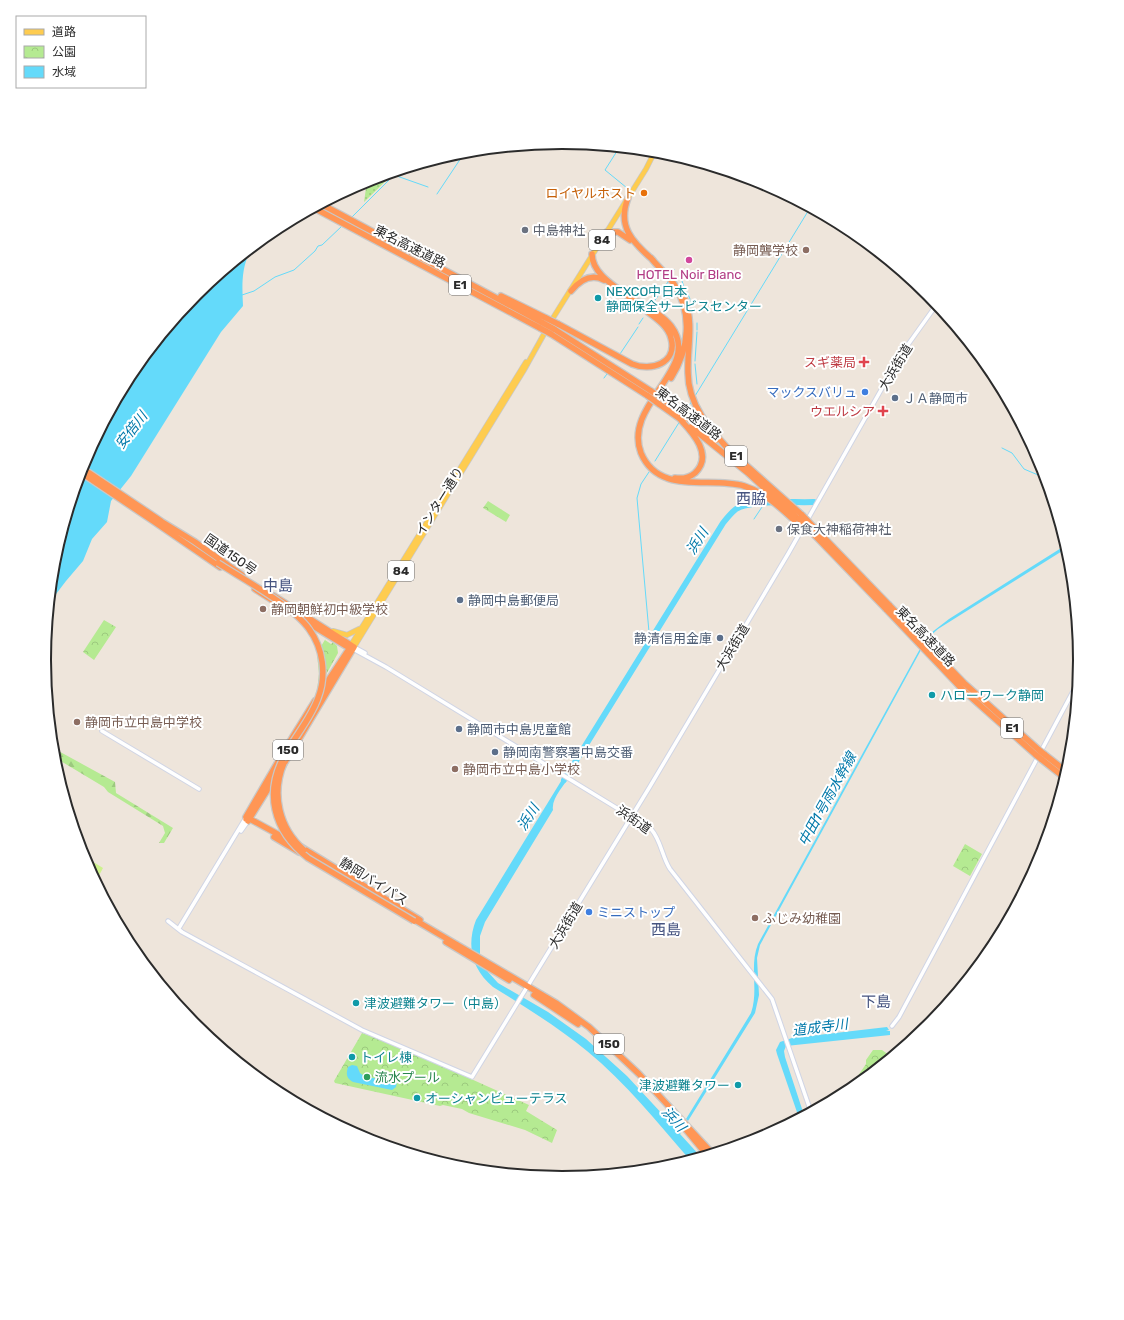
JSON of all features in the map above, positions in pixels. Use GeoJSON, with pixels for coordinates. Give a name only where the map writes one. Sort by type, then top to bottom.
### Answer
{"type":"FeatureCollection","features":[{"type":"Feature","properties":{"kind":"highway"},"geometry":{"type":"LineString","coordinates":[[628,198],[624,210],[626,229],[641,248]]}},
{"type":"Feature","properties":{"kind":"highway","name":"東名高速道路"},"geometry":{"type":"LineString","coordinates":[[326,207],[385,238],[421,260],[554,329],[649,393],[793,507],[799,519],[887,607]]}},
{"type":"Feature","properties":{"kind":"highway","name":"東名高速道路"},"geometry":{"type":"LineString","coordinates":[[319,211],[379,242],[466,280],[504,302]]}},
{"type":"Feature","properties":{"kind":"highway"},"geometry":{"type":"LineString","coordinates":[[607,232],[615,231],[622,233],[641,248],[676,282],[689,311],[691,338],[688,373],[693,399],[705,422],[730,451]]}},
{"type":"Feature","properties":{"kind":"highway"},"geometry":{"type":"LineString","coordinates":[[554,329],[640,367],[653,367],[666,360],[669,356],[672,344],[671,338],[662,324],[597,271],[593,263],[592,254]]}},
{"type":"Feature","properties":{"kind":"highway"},"geometry":{"type":"LineString","coordinates":[[651,258],[674,285],[685,311],[686,331],[684,351],[678,368],[645,416],[641,431],[642,442],[646,456],[653,466],[666,475],[686,478],[695,474],[703,457],[697,440],[682,418]]}},
{"type":"Feature","properties":{"kind":"highway"},"geometry":{"type":"LineString","coordinates":[[571,291],[578,283],[589,277],[599,277],[612,284]]}},
{"type":"Feature","properties":{"kind":"highway"},"geometry":{"type":"LineString","coordinates":[[631,298],[666,320],[674,331],[678,343],[674,366],[646,409],[640,422],[639,445],[641,452],[649,466],[659,475],[674,481],[727,482],[746,487],[768,498],[779,507],[799,519]]}},
{"type":"Feature","properties":{"kind":"highway","name":"東名高速道路"},"geometry":{"type":"LineString","coordinates":[[682,418],[730,451],[781,499],[786,507],[887,607],[984,707],[1060,773]]}},
{"type":"Feature","properties":{"kind":"highway","name":"国道150号"},"geometry":{"type":"LineString","coordinates":[[87,472],[219,562]]}},
{"type":"Feature","properties":{"kind":"highway","name":"国道150号"},"geometry":{"type":"LineString","coordinates":[[86,476],[352,647]]}},
{"type":"Feature","properties":{"kind":"highway","name":"国道150号"},"geometry":{"type":"LineString","coordinates":[[158,521],[199,554],[335,639],[352,647]]}},
{"type":"Feature","properties":{"kind":"highway","name":"静岡バイパス"},"geometry":{"type":"LineString","coordinates":[[219,562],[300,619],[312,633],[320,652],[323,672],[318,698],[280,763],[275,781],[275,809],[285,834],[294,846],[308,858],[469,953],[576,1022],[612,1052],[653,1093],[704,1151]]}},
{"type":"Feature","properties":{"kind":"highway","name":"150"},"geometry":{"type":"LineString","coordinates":[[335,639],[343,646],[344,650],[335,671]]}},
{"type":"Feature","properties":{"kind":"highway","name":"150"},"geometry":{"type":"LineString","coordinates":[[248,820],[305,716],[352,647]]}},
{"type":"Feature","properties":{"kind":"highway","name":"150"},"geometry":{"type":"LineString","coordinates":[[248,820],[352,647]]}},
{"type":"Feature","properties":{"kind":"highway","name":"東名高速道路"},"geometry":{"type":"LineString","coordinates":[[1042,757],[1061,768]]}},
{"type":"Feature","properties":{"kind":"highway","name":"150"},"geometry":{"type":"LineString","coordinates":[[248,820],[382,895],[444,938]]}},
{"type":"Feature","properties":{"kind":"highway","name":"静岡バイパス"},"geometry":{"type":"LineString","coordinates":[[525,990],[567,1011],[609,1044],[709,1149]]}},
{"type":"Feature","properties":{"kind":"main road","name":"84"},"geometry":{"type":"LineString","coordinates":[[553,318],[646,170],[652,157]]}},
{"type":"Feature","properties":{"kind":"main road","name":"インター通り"},"geometry":{"type":"LineString","coordinates":[[352,647],[520,376],[544,334]]}},
{"type":"Feature","properties":{"kind":"main road","name":"インター通り"},"geometry":{"type":"LineString","coordinates":[[352,647],[363,625],[521,368],[530,358]]}},
{"type":"Feature","properties":{"kind":"main road"},"geometry":{"type":"LineString","coordinates":[[310,619],[344,635],[353,634],[363,625]]}},
{"type":"Feature","properties":{"kind":"street","name":"大浜街道"},"geometry":{"type":"LineString","coordinates":[[179,928],[182,932],[362,1030],[472,1077],[631,817],[788,554],[902,354],[933,310]]}},
{"type":"Feature","properties":{"kind":"street","name":"浜街道"},"geometry":{"type":"LineString","coordinates":[[352,647],[647,826],[655,833],[663,858],[670,869],[762,986],[776,1007],[809,1107]]}},
{"type":"Feature","properties":{"kind":"street"},"geometry":{"type":"LineString","coordinates":[[892,1026],[899,1017],[1072,693]]}},
{"type":"Feature","properties":{"kind":"street"},"geometry":{"type":"LineString","coordinates":[[102,731],[199,789]]}},
{"type":"Feature","properties":{"kind":"street"},"geometry":{"type":"LineString","coordinates":[[168,921],[179,928],[231,844],[248,820]]}},
{"type":"Feature","properties":{"kind":"green space"},"geometry":{"type":"Polygon","coordinates":[[[386,180],[364,202],[366,188],[386,180]]]}},
{"type":"Feature","properties":{"kind":"green space"},"geometry":{"type":"Polygon","coordinates":[[[488,501],[510,515],[506,522],[483,508],[488,501]]]}},
{"type":"Feature","properties":{"kind":"green space"},"geometry":{"type":"Polygon","coordinates":[[[104,620],[116,627],[94,660],[83,652],[104,620]]]}},
{"type":"Feature","properties":{"kind":"green space"},"geometry":{"type":"Polygon","coordinates":[[[326,638],[325,640],[331,644],[333,642],[337,646],[338,653],[317,691],[319,674],[317,653],[326,638]]]}},
{"type":"Feature","properties":{"kind":"green space"},"geometry":{"type":"Polygon","coordinates":[[[59,752],[115,782],[116,793],[173,828],[164,843],[159,843],[165,833],[163,826],[108,792],[104,787],[61,761],[59,752]]]}},
{"type":"Feature","properties":{"kind":"green space"},"geometry":{"type":"Polygon","coordinates":[[[965,844],[982,854],[970,876],[953,866],[965,844]]]}},
{"type":"Feature","properties":{"kind":"green space"},"geometry":{"type":"Polygon","coordinates":[[[93,862],[103,868],[99,875],[93,862]]]}},
{"type":"Feature","properties":{"kind":"green space"},"geometry":{"type":"Polygon","coordinates":[[[362,1033],[389,1042],[529,1105],[526,1111],[557,1130],[552,1143],[525,1130],[469,1113],[462,1109],[443,1105],[440,1106],[335,1083],[334,1081],[362,1033]]]}},
{"type":"Feature","properties":{"kind":"green space"},"geometry":{"type":"Polygon","coordinates":[[[873,1050],[882,1050],[887,1054],[858,1076],[866,1064],[866,1060],[873,1050]]]}},
{"type":"Feature","properties":{"kind":"water","name":"安倍川"},"geometry":{"type":"Polygon","coordinates":[[[247,258],[244,269],[243,306],[221,332],[131,476],[111,501],[107,522],[92,539],[83,561],[55,596],[68,528],[78,496],[90,464],[119,404],[137,376],[178,323],[225,276],[247,258]]]}},
{"type":"Feature","properties":{"kind":"water"},"geometry":{"type":"Polygon","coordinates":[[[1060,548],[1061,552],[938,629],[927,639],[760,945],[757,958],[759,995],[755,1013],[688,1121],[686,1119],[751,1013],[754,996],[754,961],[758,944],[927,636],[949,619],[1060,548]]]}},
{"type":"Feature","properties":{"kind":"water"},"geometry":{"type":"Polygon","coordinates":[[[566,773],[570,775],[556,796],[553,810],[485,922],[480,936],[480,954],[488,972],[498,983],[548,1012],[586,1039],[627,1076],[678,1131],[680,1129],[682,1131],[680,1134],[697,1153],[686,1156],[641,1103],[601,1063],[553,1025],[493,987],[486,980],[476,965],[471,948],[471,939],[476,920],[566,773]]]}},
{"type":"Feature","properties":{"kind":"water"},"geometry":{"type":"Polygon","coordinates":[[[887,1027],[889,1030],[886,1031],[890,1031],[890,1035],[786,1046],[784,1051],[785,1057],[803,1110],[797,1113],[776,1050],[780,1042],[792,1038],[887,1027]]]}},
{"type":"Feature","properties":{"kind":"water","name":"流水プール"},"geometry":{"type":"Polygon","coordinates":[[[352,1065],[357,1066],[360,1073],[364,1076],[387,1081],[391,1078],[395,1079],[397,1082],[396,1087],[392,1090],[353,1082],[349,1079],[347,1074],[348,1067],[352,1065]]]}},
{"type":"Feature","properties":{"kind":"waterway"},"geometry":{"type":"LineString","coordinates":[[617,152],[605,170],[627,188]]}},
{"type":"Feature","properties":{"kind":"waterway"},"geometry":{"type":"LineString","coordinates":[[437,194],[460,159]]}},
{"type":"Feature","properties":{"kind":"waterway"},"geometry":{"type":"LineString","coordinates":[[397,176],[428,187]]}},
{"type":"Feature","properties":{"kind":"waterway"},"geometry":{"type":"LineString","coordinates":[[352,217],[390,179]]}},
{"type":"Feature","properties":{"kind":"waterway"},"geometry":{"type":"LineString","coordinates":[[695,396],[808,212]]}},
{"type":"Feature","properties":{"kind":"waterway"},"geometry":{"type":"LineString","coordinates":[[242,295],[254,291],[275,277],[294,270],[315,251],[318,246],[322,245],[342,226]]}},
{"type":"Feature","properties":{"kind":"waterway"},"geometry":{"type":"LineString","coordinates":[[682,281],[684,287]]}},
{"type":"Feature","properties":{"kind":"waterway"},"geometry":{"type":"LineString","coordinates":[[653,303],[668,282]]}},
{"type":"Feature","properties":{"kind":"waterway"},"geometry":{"type":"LineString","coordinates":[[687,292],[690,299]]}},
{"type":"Feature","properties":{"kind":"waterway"},"geometry":{"type":"LineString","coordinates":[[639,324],[643,318]]}},
{"type":"Feature","properties":{"kind":"waterway"},"geometry":{"type":"LineString","coordinates":[[697,323],[697,330]]}},
{"type":"Feature","properties":{"kind":"waterway"},"geometry":{"type":"LineString","coordinates":[[620,354],[638,327]]}},
{"type":"Feature","properties":{"kind":"waterway"},"geometry":{"type":"LineString","coordinates":[[695,361],[697,332]]}},
{"type":"Feature","properties":{"kind":"waterway"},"geometry":{"type":"LineString","coordinates":[[695,364],[697,384]]}},
{"type":"Feature","properties":{"kind":"waterway"},"geometry":{"type":"LineString","coordinates":[[604,378],[607,374]]}},
{"type":"Feature","properties":{"kind":"waterway"},"geometry":{"type":"LineString","coordinates":[[684,413],[692,401]]}},
{"type":"Feature","properties":{"kind":"waterway"},"geometry":{"type":"LineString","coordinates":[[655,461],[680,421]]}},
{"type":"Feature","properties":{"kind":"waterway"},"geometry":{"type":"LineString","coordinates":[[1002,448],[1012,453],[1024,469],[1038,475]]}},
{"type":"Feature","properties":{"kind":"waterway"},"geometry":{"type":"LineString","coordinates":[[648,645],[649,632],[637,498],[641,484],[649,472]]}},
{"type":"Feature","properties":{"kind":"waterway","name":"浜川"},"geometry":{"type":"LineString","coordinates":[[564,780],[723,523],[729,516],[736,509],[753,504],[774,502],[814,502]]}},
{"type":"Feature","properties":{"kind":"waterway"},"geometry":{"type":"LineString","coordinates":[[754,519],[762,507]]}},
{"type":"Feature","properties":{"kind":"place","name":"ロイヤルホスト"},"geometry":{"type":"Point","coordinates":[644,193]}},
{"type":"Feature","properties":{"kind":"place","name":"中島神社"},"geometry":{"type":"Point","coordinates":[525,230]}},
{"type":"Feature","properties":{"kind":"place","name":"静岡聾学校"},"geometry":{"type":"Point","coordinates":[806,250]}},
{"type":"Feature","properties":{"kind":"place","name":"HOTEL Noir Blanc"},"geometry":{"type":"Point","coordinates":[689,260]}},
{"type":"Feature","properties":{"kind":"place","name":"NEXCO中日本 静岡保全サービスセンター"},"geometry":{"type":"Point","coordinates":[598,298]}},
{"type":"Feature","properties":{"kind":"place","name":"スギ薬局"},"geometry":{"type":"Point","coordinates":[864,362]}},
{"type":"Feature","properties":{"kind":"place","name":"マックスバリュ"},"geometry":{"type":"Point","coordinates":[865,392]}},
{"type":"Feature","properties":{"kind":"place","name":"ＪＡ静岡市"},"geometry":{"type":"Point","coordinates":[895,398]}},
{"type":"Feature","properties":{"kind":"place","name":"ウエルシア"},"geometry":{"type":"Point","coordinates":[883,411]}},
{"type":"Feature","properties":{"kind":"place","name":"保食大神稲荷神社"},"geometry":{"type":"Point","coordinates":[779,529]}},
{"type":"Feature","properties":{"kind":"place","name":"静岡中島郵便局"},"geometry":{"type":"Point","coordinates":[460,600]}},
{"type":"Feature","properties":{"kind":"place","name":"静岡朝鮮初中級学校"},"geometry":{"type":"Point","coordinates":[263,609]}},
{"type":"Feature","properties":{"kind":"place","name":"静清信用金庫"},"geometry":{"type":"Point","coordinates":[720,638]}},
{"type":"Feature","properties":{"kind":"place","name":"ハローワーク静岡"},"geometry":{"type":"Point","coordinates":[932,695]}},
{"type":"Feature","properties":{"kind":"place","name":"静岡市立中島中学校"},"geometry":{"type":"Point","coordinates":[77,722]}},
{"type":"Feature","properties":{"kind":"place","name":"静岡市中島児童館"},"geometry":{"type":"Point","coordinates":[459,729]}},
{"type":"Feature","properties":{"kind":"place","name":"静岡南警察署中島交番"},"geometry":{"type":"Point","coordinates":[495,752]}},
{"type":"Feature","properties":{"kind":"place","name":"静岡市立中島小学校"},"geometry":{"type":"Point","coordinates":[455,769]}},
{"type":"Feature","properties":{"kind":"place","name":"ミニストップ"},"geometry":{"type":"Point","coordinates":[589,912]}},
{"type":"Feature","properties":{"kind":"place","name":"ふじみ幼稚園"},"geometry":{"type":"Point","coordinates":[755,918]}},
{"type":"Feature","properties":{"kind":"place","name":"津波避難タワー（中島）"},"geometry":{"type":"Point","coordinates":[356,1003]}},
{"type":"Feature","properties":{"kind":"place","name":"トイレ棟"},"geometry":{"type":"Point","coordinates":[352,1057]}},
{"type":"Feature","properties":{"kind":"place","name":"流水プール"},"geometry":{"type":"Point","coordinates":[367,1077]}},
{"type":"Feature","properties":{"kind":"place","name":"津波避難タワー"},"geometry":{"type":"Point","coordinates":[738,1085]}},
{"type":"Feature","properties":{"kind":"place","name":"オーシャンビューテラス"},"geometry":{"type":"Point","coordinates":[417,1098]}},
{"type":"Feature","properties":{"kind":"district","name":"西脇"},"geometry":{"type":"Point","coordinates":[751,499]}},
{"type":"Feature","properties":{"kind":"district","name":"中島"},"geometry":{"type":"Point","coordinates":[278,586]}},
{"type":"Feature","properties":{"kind":"district","name":"西島"},"geometry":{"type":"Point","coordinates":[666,930]}},
{"type":"Feature","properties":{"kind":"district","name":"下島"},"geometry":{"type":"Point","coordinates":[876,1002]}},
{"type":"Feature","properties":{"kind":"water label","name":"中田1号雨水幹線"},"geometry":{"type":"Point","coordinates":[827,799]}},
{"type":"Feature","properties":{"kind":"water label","name":"道成寺川"},"geometry":{"type":"Point","coordinates":[820,1027]}}]}
